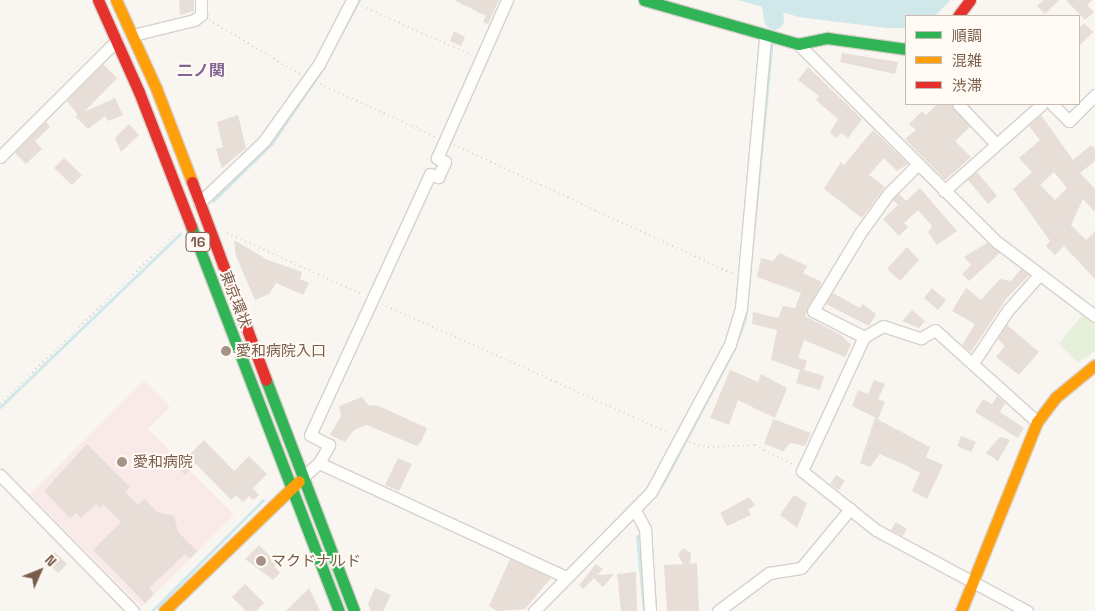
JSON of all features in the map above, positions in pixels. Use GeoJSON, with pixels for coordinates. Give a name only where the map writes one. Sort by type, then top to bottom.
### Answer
{"type":"FeatureCollection","features":[{"type":"Feature","properties":{"kind":"main road","name":"東京環状"},"geometry":{"type":"LineString","coordinates":[[98,0],[118,40],[189,220],[339,611]]}},
{"type":"Feature","properties":{"kind":"main road","name":"東京環状"},"geometry":{"type":"LineString","coordinates":[[116,0],[133,35],[305,475],[354,611]]}},
{"type":"Feature","properties":{"kind":"main road"},"geometry":{"type":"LineString","coordinates":[[644,0],[765,37],[798,44],[827,38],[905,49]]}},
{"type":"Feature","properties":{"kind":"main road"},"geometry":{"type":"LineString","coordinates":[[961,15],[970,0]]}},
{"type":"Feature","properties":{"kind":"main road"},"geometry":{"type":"LineString","coordinates":[[961,611],[1037,422],[1056,397],[1095,365]]}},
{"type":"Feature","properties":{"kind":"main road"},"geometry":{"type":"LineString","coordinates":[[164,611],[305,475]]}},
{"type":"Feature","properties":{"kind":"street"},"geometry":{"type":"LineString","coordinates":[[133,35],[201,15],[201,0]]}},
{"type":"Feature","properties":{"kind":"street"},"geometry":{"type":"LineString","coordinates":[[305,475],[319,463],[329,445],[310,435],[430,174],[438,176],[445,162],[437,158],[507,0]]}},
{"type":"Feature","properties":{"kind":"street"},"geometry":{"type":"LineString","coordinates":[[199,204],[264,141],[312,81],[356,2]]}},
{"type":"Feature","properties":{"kind":"street"},"geometry":{"type":"LineString","coordinates":[[534,611],[635,510],[650,492],[684,440],[730,344],[741,308],[765,37]]}},
{"type":"Feature","properties":{"kind":"street"},"geometry":{"type":"LineString","coordinates":[[0,157],[118,40]]}},
{"type":"Feature","properties":{"kind":"street"},"geometry":{"type":"LineString","coordinates":[[798,44],[997,242],[1095,316]]}},
{"type":"Feature","properties":{"kind":"street"},"geometry":{"type":"LineString","coordinates":[[1053,105],[1069,122],[1095,95]]}},
{"type":"Feature","properties":{"kind":"street"},"geometry":{"type":"LineString","coordinates":[[959,105],[996,144]]}},
{"type":"Feature","properties":{"kind":"street"},"geometry":{"type":"LineString","coordinates":[[944,191],[1041,105]]}},
{"type":"Feature","properties":{"kind":"street"},"geometry":{"type":"LineString","coordinates":[[864,337],[813,311],[860,233],[889,194],[918,164]]}},
{"type":"Feature","properties":{"kind":"street"},"geometry":{"type":"LineString","coordinates":[[973,363],[1008,310],[1039,275]]}},
{"type":"Feature","properties":{"kind":"street"},"geometry":{"type":"LineString","coordinates":[[1027,611],[876,530],[802,471],[864,337],[883,326],[921,338],[935,330],[1037,422]]}},
{"type":"Feature","properties":{"kind":"street"},"geometry":{"type":"LineString","coordinates":[[319,463],[566,578]]}},
{"type":"Feature","properties":{"kind":"street"},"geometry":{"type":"LineString","coordinates":[[0,475],[133,611]]}},
{"type":"Feature","properties":{"kind":"street"},"geometry":{"type":"LineString","coordinates":[[718,611],[769,573],[801,568],[850,509]]}},
{"type":"Feature","properties":{"kind":"street"},"geometry":{"type":"LineString","coordinates":[[635,510],[645,529],[650,611]]}},
{"type":"Feature","properties":{"kind":"path"},"geometry":{"type":"LineString","coordinates":[[356,2],[481,60]]}},
{"type":"Feature","properties":{"kind":"path"},"geometry":{"type":"LineString","coordinates":[[201,15],[312,81],[744,278]]}},
{"type":"Feature","properties":{"kind":"path"},"geometry":{"type":"LineString","coordinates":[[0,404],[189,220]]}},
{"type":"Feature","properties":{"kind":"path"},"geometry":{"type":"LineString","coordinates":[[210,232],[224,231],[684,440],[708,447],[755,444],[802,471]]}},
{"type":"Feature","properties":{"kind":"shaded area","name":"愛和病院"},"geometry":{"type":"Polygon","coordinates":[[[144,381],[170,407],[148,429],[234,515],[142,607],[30,495],[144,381]]]}},
{"type":"Feature","properties":{"kind":"green space"},"geometry":{"type":"Polygon","coordinates":[[[1082,315],[1095,324],[1095,351],[1078,363],[1059,344],[1082,315]]]}},
{"type":"Feature","properties":{"kind":"water"},"geometry":{"type":"Polygon","coordinates":[[[738,0],[951,0],[936,15],[905,15],[905,28],[887,28],[799,17],[738,0]]]}},
{"type":"Feature","properties":{"kind":"building"},"geometry":{"type":"Polygon","coordinates":[[[179,0],[194,0],[194,11],[180,15],[179,0]]]}},
{"type":"Feature","properties":{"kind":"building"},"geometry":{"type":"Polygon","coordinates":[[[454,0],[499,0],[488,24],[483,22],[486,16],[454,0]]]}},
{"type":"Feature","properties":{"kind":"building"},"geometry":{"type":"Polygon","coordinates":[[[1044,0],[1059,0],[1045,14],[1037,6],[1044,0]]]}},
{"type":"Feature","properties":{"kind":"building"},"geometry":{"type":"Polygon","coordinates":[[[1066,0],[1092,0],[1087,5],[1094,12],[1085,20],[1066,0]]]}},
{"type":"Feature","properties":{"kind":"building"},"geometry":{"type":"Polygon","coordinates":[[[1084,23],[1093,32],[1080,45],[1080,27],[1084,23]]]}},
{"type":"Feature","properties":{"kind":"building"},"geometry":{"type":"Polygon","coordinates":[[[454,31],[465,37],[461,46],[450,41],[454,31]]]}},
{"type":"Feature","properties":{"kind":"building"},"geometry":{"type":"Polygon","coordinates":[[[842,53],[898,62],[895,74],[840,62],[842,53]]]}},
{"type":"Feature","properties":{"kind":"building"},"geometry":{"type":"Polygon","coordinates":[[[103,64],[117,78],[84,112],[115,98],[123,115],[108,121],[105,116],[88,129],[75,116],[78,115],[67,101],[103,64]]]}},
{"type":"Feature","properties":{"kind":"building"},"geometry":{"type":"Polygon","coordinates":[[[808,67],[862,119],[848,138],[841,133],[837,138],[830,133],[838,119],[816,100],[819,96],[798,80],[808,67]]]}},
{"type":"Feature","properties":{"kind":"building"},"geometry":{"type":"Polygon","coordinates":[[[936,105],[952,105],[970,127],[955,141],[971,157],[945,180],[905,139],[916,130],[909,124],[922,111],[926,115],[936,105]]]}},
{"type":"Feature","properties":{"kind":"building"},"geometry":{"type":"Polygon","coordinates":[[[238,115],[246,148],[222,168],[216,149],[223,147],[217,122],[238,115]]]}},
{"type":"Feature","properties":{"kind":"building"},"geometry":{"type":"Polygon","coordinates":[[[1041,115],[1073,160],[1091,145],[1095,149],[1095,161],[1080,173],[1095,189],[1095,212],[1083,199],[1071,225],[1086,240],[1095,231],[1095,279],[1064,246],[1055,255],[1046,246],[1050,241],[1013,189],[1032,172],[1019,158],[1040,140],[1029,126],[1041,115]],[[1054,172],[1040,185],[1055,200],[1067,188],[1054,172]]]}},
{"type":"Feature","properties":{"kind":"building"},"geometry":{"type":"Polygon","coordinates":[[[46,122],[50,127],[35,141],[42,149],[26,164],[15,153],[46,122]]]}},
{"type":"Feature","properties":{"kind":"building"},"geometry":{"type":"Polygon","coordinates":[[[129,124],[139,135],[121,152],[115,138],[129,124]]]}},
{"type":"Feature","properties":{"kind":"building"},"geometry":{"type":"Polygon","coordinates":[[[873,130],[908,164],[897,171],[884,158],[869,175],[885,187],[862,218],[824,189],[841,162],[844,165],[873,130]]]}},
{"type":"Feature","properties":{"kind":"building"},"geometry":{"type":"Polygon","coordinates":[[[64,158],[82,175],[72,185],[54,168],[64,158]]]}},
{"type":"Feature","properties":{"kind":"building"},"geometry":{"type":"Polygon","coordinates":[[[977,172],[997,196],[988,204],[968,180],[977,172]]]}},
{"type":"Feature","properties":{"kind":"building"},"geometry":{"type":"Polygon","coordinates":[[[920,188],[957,231],[937,245],[928,232],[932,226],[918,210],[904,223],[908,227],[899,236],[883,219],[898,205],[893,200],[899,194],[906,201],[920,188]]]}},
{"type":"Feature","properties":{"kind":"building"},"geometry":{"type":"Polygon","coordinates":[[[234,240],[268,260],[302,272],[300,279],[309,283],[303,295],[276,283],[269,294],[255,300],[236,256],[234,240]]]}},
{"type":"Feature","properties":{"kind":"building"},"geometry":{"type":"Polygon","coordinates":[[[987,243],[1000,253],[969,281],[962,274],[971,265],[964,257],[987,243]]]}},
{"type":"Feature","properties":{"kind":"building"},"geometry":{"type":"Polygon","coordinates":[[[907,247],[919,260],[900,281],[887,269],[907,247]]]}},
{"type":"Feature","properties":{"kind":"building"},"geometry":{"type":"Polygon","coordinates":[[[780,253],[807,266],[803,273],[822,282],[805,316],[841,335],[851,345],[845,357],[804,340],[798,358],[807,361],[804,370],[824,376],[820,390],[796,383],[800,370],[771,360],[777,330],[752,324],[753,312],[778,318],[783,306],[795,308],[801,293],[757,277],[761,258],[773,261],[780,253]]]}},
{"type":"Feature","properties":{"kind":"building"},"geometry":{"type":"Polygon","coordinates":[[[1021,269],[1029,275],[1006,299],[971,352],[962,345],[975,324],[952,311],[966,288],[981,300],[1000,279],[1011,281],[1021,269]]]}},
{"type":"Feature","properties":{"kind":"building"},"geometry":{"type":"Polygon","coordinates":[[[932,288],[946,300],[938,310],[924,298],[932,288]]]}},
{"type":"Feature","properties":{"kind":"building"},"geometry":{"type":"Polygon","coordinates":[[[833,293],[860,308],[863,304],[876,314],[869,326],[826,304],[833,293]]]}},
{"type":"Feature","properties":{"kind":"building"},"geometry":{"type":"Polygon","coordinates":[[[912,310],[925,321],[919,328],[902,321],[912,310]]]}},
{"type":"Feature","properties":{"kind":"building"},"geometry":{"type":"Polygon","coordinates":[[[1007,325],[1039,352],[1019,375],[996,357],[1005,346],[998,339],[1007,325]]]}},
{"type":"Feature","properties":{"kind":"building"},"geometry":{"type":"Polygon","coordinates":[[[730,370],[758,382],[761,374],[787,388],[775,418],[738,400],[729,425],[710,418],[730,370]]]}},
{"type":"Feature","properties":{"kind":"building"},"geometry":{"type":"Polygon","coordinates":[[[874,380],[885,384],[878,399],[885,402],[878,419],[852,406],[858,390],[868,394],[874,380]]]}},
{"type":"Feature","properties":{"kind":"building"},"geometry":{"type":"Polygon","coordinates":[[[997,396],[1005,403],[1000,412],[1024,428],[1018,438],[975,412],[983,399],[992,404],[997,396]]]}},
{"type":"Feature","properties":{"kind":"building"},"geometry":{"type":"Polygon","coordinates":[[[362,397],[368,405],[379,406],[427,428],[421,442],[417,446],[367,425],[354,430],[345,442],[330,435],[341,416],[339,406],[362,397]]]}},
{"type":"Feature","properties":{"kind":"building"},"geometry":{"type":"Polygon","coordinates":[[[875,418],[930,447],[926,457],[943,465],[927,499],[912,491],[920,473],[907,466],[880,454],[870,467],[860,463],[875,418]]]}},
{"type":"Feature","properties":{"kind":"building"},"geometry":{"type":"Polygon","coordinates":[[[773,419],[811,433],[805,446],[790,443],[783,451],[764,444],[773,419]]]}},
{"type":"Feature","properties":{"kind":"building"},"geometry":{"type":"Polygon","coordinates":[[[961,436],[976,442],[971,452],[957,446],[961,436]]]}},
{"type":"Feature","properties":{"kind":"building"},"geometry":{"type":"Polygon","coordinates":[[[1000,437],[1010,440],[998,461],[986,453],[1000,437]]]}},
{"type":"Feature","properties":{"kind":"building"},"geometry":{"type":"Polygon","coordinates":[[[204,440],[234,471],[249,456],[267,474],[253,488],[259,495],[253,500],[249,496],[243,502],[236,495],[231,500],[196,464],[185,475],[177,467],[204,440]]]}},
{"type":"Feature","properties":{"kind":"building"},"geometry":{"type":"Polygon","coordinates":[[[87,444],[130,487],[125,492],[138,505],[145,499],[157,512],[174,516],[178,532],[197,551],[190,559],[185,554],[149,588],[154,594],[145,603],[93,550],[121,522],[103,504],[100,508],[96,504],[81,518],[76,513],[70,518],[44,491],[87,444]]]}},
{"type":"Feature","properties":{"kind":"building"},"geometry":{"type":"Polygon","coordinates":[[[398,458],[412,464],[399,491],[385,485],[398,458]]]}},
{"type":"Feature","properties":{"kind":"building"},"geometry":{"type":"Polygon","coordinates":[[[836,475],[845,481],[839,490],[830,484],[836,475]]]}},
{"type":"Feature","properties":{"kind":"building"},"geometry":{"type":"Polygon","coordinates":[[[794,495],[807,503],[797,528],[780,515],[794,495]]]}},
{"type":"Feature","properties":{"kind":"building"},"geometry":{"type":"Polygon","coordinates":[[[749,497],[755,505],[748,510],[751,515],[727,526],[720,513],[749,497]]]}},
{"type":"Feature","properties":{"kind":"building"},"geometry":{"type":"Polygon","coordinates":[[[896,522],[907,529],[903,536],[891,530],[896,522]]]}},
{"type":"Feature","properties":{"kind":"building","name":"マクドナルド"},"geometry":{"type":"Polygon","coordinates":[[[259,545],[277,563],[274,566],[280,573],[273,580],[245,559],[259,545]]]}},
{"type":"Feature","properties":{"kind":"building"},"geometry":{"type":"Polygon","coordinates":[[[683,548],[691,553],[690,564],[697,563],[699,611],[667,611],[664,565],[683,564],[678,555],[683,548]]]}},
{"type":"Feature","properties":{"kind":"building"},"geometry":{"type":"Polygon","coordinates":[[[55,552],[67,564],[58,573],[46,561],[55,552]]]}},
{"type":"Feature","properties":{"kind":"building"},"geometry":{"type":"Polygon","coordinates":[[[510,559],[551,578],[525,609],[497,611],[489,606],[510,559]]]}},
{"type":"Feature","properties":{"kind":"building"},"geometry":{"type":"Polygon","coordinates":[[[596,564],[603,569],[597,575],[614,574],[603,587],[594,578],[583,589],[579,585],[596,564]]]}},
{"type":"Feature","properties":{"kind":"building"},"geometry":{"type":"Polygon","coordinates":[[[636,572],[637,611],[621,611],[617,574],[636,572]]]}},
{"type":"Feature","properties":{"kind":"building"},"geometry":{"type":"Polygon","coordinates":[[[245,584],[264,603],[256,611],[246,611],[232,597],[245,584]]]}},
{"type":"Feature","properties":{"kind":"building"},"geometry":{"type":"Polygon","coordinates":[[[309,588],[320,611],[286,611],[309,588]]]}},
{"type":"Feature","properties":{"kind":"building"},"geometry":{"type":"Polygon","coordinates":[[[375,588],[391,595],[383,611],[371,611],[368,604],[375,588]]]}},
{"type":"Feature","properties":{"kind":"waterway"},"geometry":{"type":"LineString","coordinates":[[339,37],[359,0]]}},
{"type":"Feature","properties":{"kind":"waterway"},"geometry":{"type":"LineString","coordinates":[[771,0],[774,20]]}},
{"type":"Feature","properties":{"kind":"waterway"},"geometry":{"type":"LineString","coordinates":[[773,32],[774,20]]}},
{"type":"Feature","properties":{"kind":"waterway"},"geometry":{"type":"LineString","coordinates":[[662,485],[734,349],[745,319],[772,41]]}},
{"type":"Feature","properties":{"kind":"waterway"},"geometry":{"type":"LineString","coordinates":[[213,201],[272,143],[325,65]]}},
{"type":"Feature","properties":{"kind":"waterway"},"geometry":{"type":"LineString","coordinates":[[0,407],[180,234]]}},
{"type":"Feature","properties":{"kind":"waterway"},"geometry":{"type":"LineString","coordinates":[[152,611],[263,500]]}},
{"type":"Feature","properties":{"kind":"waterway"},"geometry":{"type":"LineString","coordinates":[[637,536],[644,611]]}},
{"type":"Feature","properties":{"kind":"traffic: fast"},"geometry":{"type":"LineString","coordinates":[[644,0],[798,44],[827,38],[905,49]]}},
{"type":"Feature","properties":{"kind":"traffic: fast"},"geometry":{"type":"LineString","coordinates":[[191,226],[339,611]]}},
{"type":"Feature","properties":{"kind":"traffic: fast"},"geometry":{"type":"LineString","coordinates":[[266,380],[354,611]]}},
{"type":"Feature","properties":{"kind":"traffic: slow"},"geometry":{"type":"LineString","coordinates":[[116,0],[156,88],[192,182]]}},
{"type":"Feature","properties":{"kind":"traffic: slow"},"geometry":{"type":"LineString","coordinates":[[961,611],[1037,422],[1056,397],[1095,365]]}},
{"type":"Feature","properties":{"kind":"traffic: slow"},"geometry":{"type":"LineString","coordinates":[[164,611],[299,481]]}},
{"type":"Feature","properties":{"kind":"traffic: jam"},"geometry":{"type":"LineString","coordinates":[[98,0],[139,92],[191,226]]}},
{"type":"Feature","properties":{"kind":"traffic: jam"},"geometry":{"type":"LineString","coordinates":[[959,15],[970,0]]}},
{"type":"Feature","properties":{"kind":"traffic: jam"},"geometry":{"type":"LineString","coordinates":[[192,182],[266,380]]}},
{"type":"Feature","properties":{"kind":"place","name":"愛和病院入口"},"geometry":{"type":"Point","coordinates":[226,351]}},
{"type":"Feature","properties":{"kind":"place","name":"愛和病院"},"geometry":{"type":"Point","coordinates":[122,462]}},
{"type":"Feature","properties":{"kind":"place","name":"マクドナルド"},"geometry":{"type":"Point","coordinates":[261,561]}},
{"type":"Feature","properties":{"kind":"district","name":"二ノ関"},"geometry":{"type":"Point","coordinates":[201,71]}}]}
